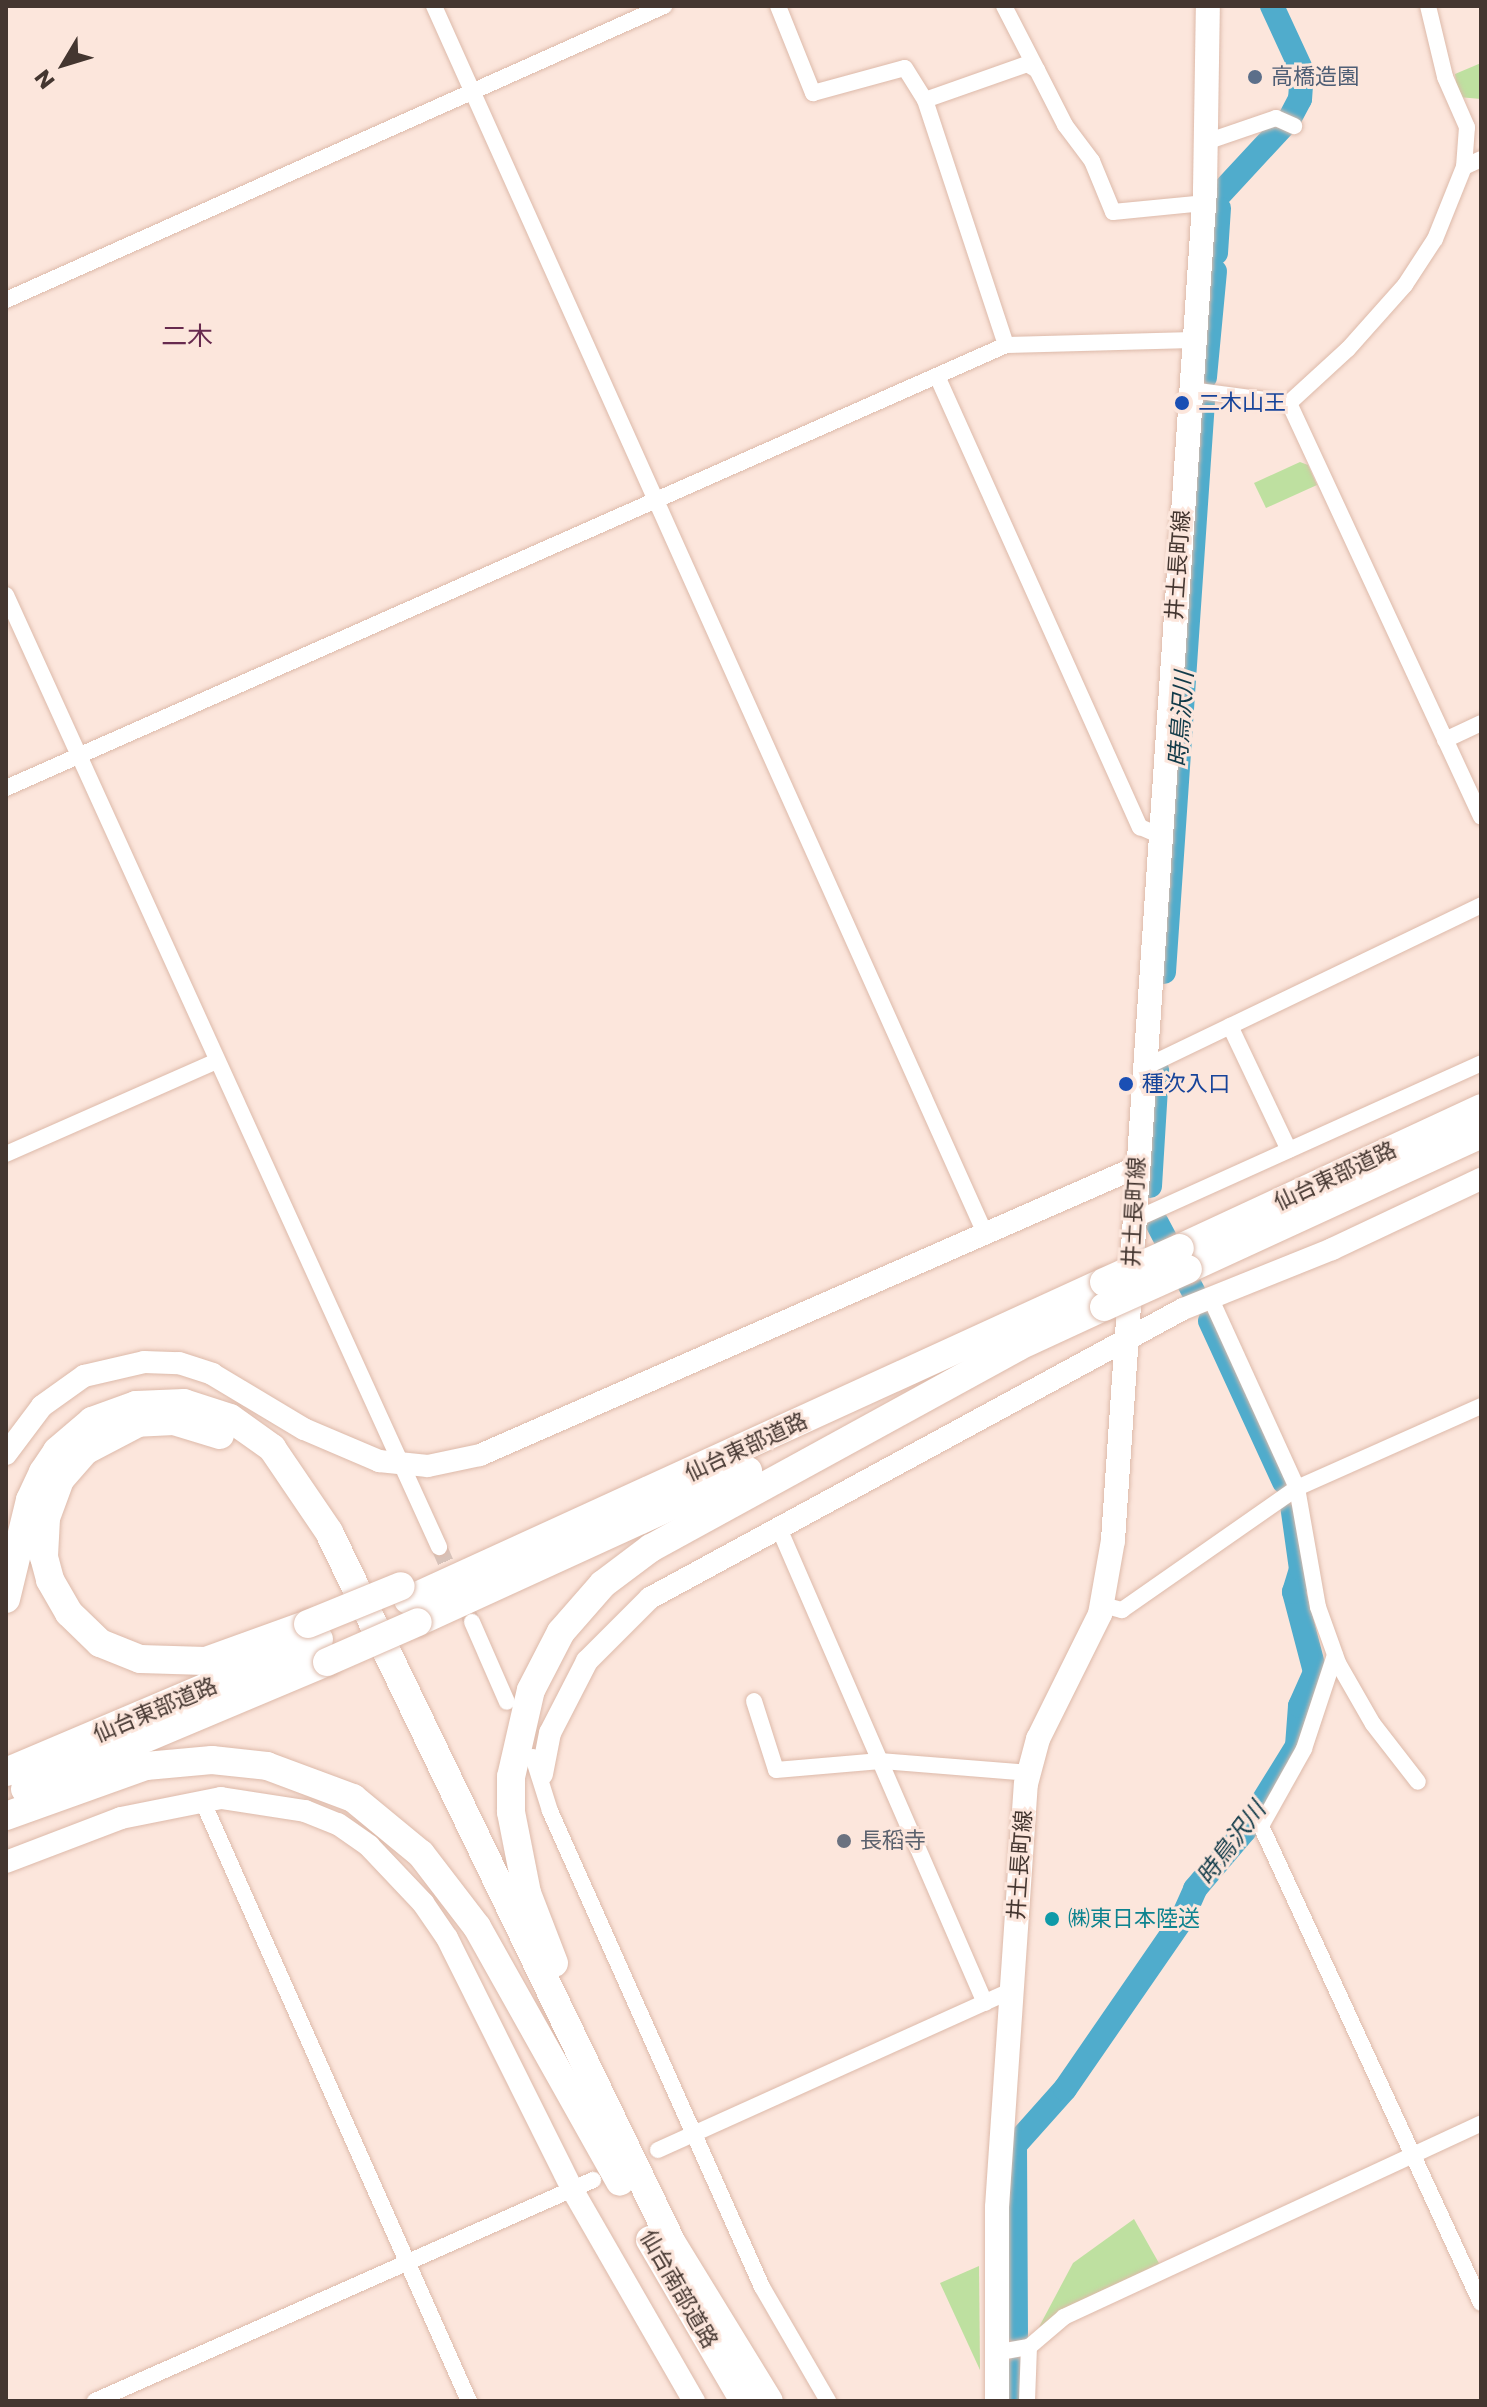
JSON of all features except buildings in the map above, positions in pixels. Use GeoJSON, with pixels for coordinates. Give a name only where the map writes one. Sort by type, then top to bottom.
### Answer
{"type":"FeatureCollection","features":[{"type":"Feature","properties":{"kind":"highway","name":"仙台東部道路"},"geometry":{"type":"LineString","coordinates":[[1184,1258],[1481,1108]]}},
{"type":"Feature","properties":{"kind":"highway","name":"仙台東部道路"},"geometry":{"type":"LineString","coordinates":[[409,1603],[631,1500],[1184,1258],[1481,1134]]}},
{"type":"Feature","properties":{"kind":"highway","name":"仙台東部道路"},"geometry":{"type":"LineString","coordinates":[[6,1772],[1018,1347],[1104,1294]]}},
{"type":"Feature","properties":{"kind":"highway"},"geometry":{"type":"LineString","coordinates":[[700,2284],[527,1893],[511,1812],[522,1717],[561,1632],[629,1562],[704,1515],[1018,1347]]}},
{"type":"Feature","properties":{"kind":"highway"},"geometry":{"type":"LineString","coordinates":[[6,1599],[30,1500],[43,1472],[57,1451],[92,1421],[136,1405],[184,1403],[230,1418],[272,1448],[329,1532],[583,2067],[672,2243],[700,2284]]}},
{"type":"Feature","properties":{"kind":"highway"},"geometry":{"type":"LineString","coordinates":[[318,1642],[206,1661],[140,1659],[100,1643],[58,1597],[44,1557],[46,1518],[60,1480],[101,1439],[158,1421],[216,1433],[269,1470],[301,1516],[361,1634],[605,2178]]}},
{"type":"Feature","properties":{"kind":"highway","name":"仙台東部道路"},"geometry":{"type":"LineString","coordinates":[[6,1797],[318,1642]]}},
{"type":"Feature","properties":{"kind":"highway"},"geometry":{"type":"LineString","coordinates":[[6,1816],[134,1770],[212,1760],[297,1774],[353,1798],[421,1854],[477,1927],[605,2178]]}},
{"type":"Feature","properties":{"kind":"highway","name":"仙台南部道路"},"geometry":{"type":"LineString","coordinates":[[605,2178],[744,2401]]}},
{"type":"Feature","properties":{"kind":"highway","name":"仙台南部道路"},"geometry":{"type":"LineString","coordinates":[[700,2284],[769,2401]]}},
{"type":"Feature","properties":{"kind":"main road","name":"井土長町線"},"geometry":{"type":"LineString","coordinates":[[997,2401],[1000,2352],[997,2207],[1010,1991],[1029,1773],[1038,1739],[1103,1605],[1112,1554],[1204,203],[1208,6]]}},
{"type":"Feature","properties":{"kind":"street"},"geometry":{"type":"LineString","coordinates":[[434,6],[984,1231]]}},
{"type":"Feature","properties":{"kind":"street"},"geometry":{"type":"LineString","coordinates":[[6,300],[664,6]]}},
{"type":"Feature","properties":{"kind":"street"},"geometry":{"type":"LineString","coordinates":[[778,6],[813,93],[905,68],[925,100],[1006,345]]}},
{"type":"Feature","properties":{"kind":"street"},"geometry":{"type":"LineString","coordinates":[[1004,6],[1065,125],[1092,161],[1113,212],[1204,203]]}},
{"type":"Feature","properties":{"kind":"street"},"geometry":{"type":"LineString","coordinates":[[1289,403],[1348,349],[1405,285],[1435,239],[1464,167],[1467,127],[1445,77],[1428,6]]}},
{"type":"Feature","properties":{"kind":"street"},"geometry":{"type":"LineString","coordinates":[[925,100],[1027,64],[1037,70]]}},
{"type":"Feature","properties":{"kind":"street"},"geometry":{"type":"LineString","coordinates":[[1206,142],[1276,118],[1294,126]]}},
{"type":"Feature","properties":{"kind":"street"},"geometry":{"type":"LineString","coordinates":[[1464,167],[1481,159]]}},
{"type":"Feature","properties":{"kind":"street"},"geometry":{"type":"LineString","coordinates":[[6,786],[1006,345],[1194,340]]}},
{"type":"Feature","properties":{"kind":"street"},"geometry":{"type":"LineString","coordinates":[[937,376],[1140,827],[1159,835]]}},
{"type":"Feature","properties":{"kind":"street"},"geometry":{"type":"LineString","coordinates":[[1191,390],[1289,403]]}},
{"type":"Feature","properties":{"kind":"street"},"geometry":{"type":"LineString","coordinates":[[1289,403],[1481,817]]}},
{"type":"Feature","properties":{"kind":"street"},"geometry":{"type":"LineString","coordinates":[[6,595],[439,1547]]}},
{"type":"Feature","properties":{"kind":"street"},"geometry":{"type":"LineString","coordinates":[[1445,740],[1481,723]]}},
{"type":"Feature","properties":{"kind":"street"},"geometry":{"type":"LineString","coordinates":[[1143,1068],[1481,905]]}},
{"type":"Feature","properties":{"kind":"street"},"geometry":{"type":"LineString","coordinates":[[1230,1026],[1289,1150]]}},
{"type":"Feature","properties":{"kind":"street"},"geometry":{"type":"LineString","coordinates":[[6,1154],[217,1061]]}},
{"type":"Feature","properties":{"kind":"street"},"geometry":{"type":"LineString","coordinates":[[1134,1220],[1481,1063]]}},
{"type":"Feature","properties":{"kind":"street"},"geometry":{"type":"LineString","coordinates":[[6,1454],[42,1406],[84,1376],[144,1362],[179,1363],[212,1374],[344,1450],[400,1467],[480,1455],[984,1231],[1137,1167]]}},
{"type":"Feature","properties":{"kind":"street"},"geometry":{"type":"LineString","coordinates":[[828,2401],[762,2287],[550,1811],[537,1765],[566,1694],[616,1628],[693,1571],[1210,1297],[1332,1249],[1481,1179]]}},
{"type":"Feature","properties":{"kind":"street"},"geometry":{"type":"LineString","coordinates":[[1210,1297],[1297,1488],[1318,1607],[1335,1655],[1365,1712],[1418,1782]]}},
{"type":"Feature","properties":{"kind":"street"},"geometry":{"type":"LineString","coordinates":[[1103,1605],[1122,1610],[1297,1488],[1481,1406]]}},
{"type":"Feature","properties":{"kind":"street"},"geometry":{"type":"LineString","coordinates":[[778,1526],[985,2003]]}},
{"type":"Feature","properties":{"kind":"street"},"geometry":{"type":"LineString","coordinates":[[472,1622],[507,1702]]}},
{"type":"Feature","properties":{"kind":"street"},"geometry":{"type":"LineString","coordinates":[[1335,1655],[1304,1749],[1261,1826],[1481,2303]]}},
{"type":"Feature","properties":{"kind":"street"},"geometry":{"type":"LineString","coordinates":[[754,1701],[776,1770],[881,1761],[1029,1773]]}},
{"type":"Feature","properties":{"kind":"street"},"geometry":{"type":"LineString","coordinates":[[6,1862],[121,1818],[202,1800],[270,1803],[305,1811],[338,1824],[401,1877],[447,1938],[572,2189],[694,2401]]}},
{"type":"Feature","properties":{"kind":"street"},"geometry":{"type":"LineString","coordinates":[[202,1800],[469,2401]]}},
{"type":"Feature","properties":{"kind":"street"},"geometry":{"type":"LineString","coordinates":[[658,2150],[1010,1991]]}},
{"type":"Feature","properties":{"kind":"street"},"geometry":{"type":"LineString","coordinates":[[1000,2352],[1029,2347],[1064,2317],[1481,2123]]}},
{"type":"Feature","properties":{"kind":"street"},"geometry":{"type":"LineString","coordinates":[[95,2401],[572,2189],[605,2178]]}},
{"type":"Feature","properties":{"kind":"street"},"geometry":{"type":"LineString","coordinates":[[1027,2401],[1029,2347]]}},
{"type":"Feature","properties":{"kind":"green space"},"geometry":{"type":"Polygon","coordinates":[[[1481,63],[1481,99],[1458,97],[1455,74],[1481,63]]]}},
{"type":"Feature","properties":{"kind":"green space"},"geometry":{"type":"Polygon","coordinates":[[[1300,462],[1308,465],[1317,485],[1266,508],[1254,483],[1300,462]]]}},
{"type":"Feature","properties":{"kind":"green space"},"geometry":{"type":"Polygon","coordinates":[[[1134,2219],[1160,2265],[1039,2327],[1073,2263],[1134,2219]]]}},
{"type":"Feature","properties":{"kind":"green space"},"geometry":{"type":"Polygon","coordinates":[[[979,2266],[980,2370],[940,2283],[979,2266]]]}},
{"type":"Feature","properties":{"kind":"waterway","name":"時鳥沢川"},"geometry":{"type":"LineString","coordinates":[[1272,6],[1302,71],[1300,99],[1290,118]]}},
{"type":"Feature","properties":{"kind":"waterway","name":"時鳥沢川"},"geometry":{"type":"LineString","coordinates":[[1220,194],[1283,126]]}},
{"type":"Feature","properties":{"kind":"waterway","name":"時鳥沢川"},"geometry":{"type":"LineString","coordinates":[[1216,253],[1219,208]]}},
{"type":"Feature","properties":{"kind":"waterway","name":"時鳥沢川"},"geometry":{"type":"LineString","coordinates":[[1205,377],[1215,271]]}},
{"type":"Feature","properties":{"kind":"waterway","name":"時鳥沢川"},"geometry":{"type":"LineString","coordinates":[[1164,972],[1203,401]]}},
{"type":"Feature","properties":{"kind":"waterway","name":"時鳥沢川"},"geometry":{"type":"LineString","coordinates":[[1150,1186],[1157,1070]]}},
{"type":"Feature","properties":{"kind":"waterway","name":"時鳥沢川"},"geometry":{"type":"LineString","coordinates":[[1157,1223],[1194,1293]]}},
{"type":"Feature","properties":{"kind":"waterway","name":"時鳥沢川"},"geometry":{"type":"LineString","coordinates":[[1210,1321],[1284,1482]]}},
{"type":"Feature","properties":{"kind":"waterway","name":"時鳥沢川"},"geometry":{"type":"LineString","coordinates":[[1016,2338],[1015,2145],[1065,2089],[1181,1921],[1195,1889],[1245,1830],[1297,1746],[1300,1706],[1315,1672],[1294,1592],[1301,1569],[1291,1498]]}},
{"type":"Feature","properties":{"kind":"waterway","name":"時鳥沢川"},"geometry":{"type":"LineString","coordinates":[[1013,2401],[1017,2362]]}},
{"type":"Feature","properties":{"kind":"tunnel"},"geometry":{"type":"LineString","coordinates":[[439,1547],[472,1622]]}},
{"type":"Feature","properties":{"kind":"place","name":"高橋造園"},"geometry":{"type":"Point","coordinates":[1255,77]}},
{"type":"Feature","properties":{"kind":"place","name":"二木山王"},"geometry":{"type":"Point","coordinates":[1182,403]}},
{"type":"Feature","properties":{"kind":"place","name":"種次入口"},"geometry":{"type":"Point","coordinates":[1126,1084]}},
{"type":"Feature","properties":{"kind":"place","name":"長稻寺"},"geometry":{"type":"Point","coordinates":[844,1841]}},
{"type":"Feature","properties":{"kind":"place","name":"㈱東日本陸送"},"geometry":{"type":"Point","coordinates":[1052,1919]}},
{"type":"Feature","properties":{"kind":"district","name":"二木"},"geometry":{"type":"Point","coordinates":[187,337]}}]}
